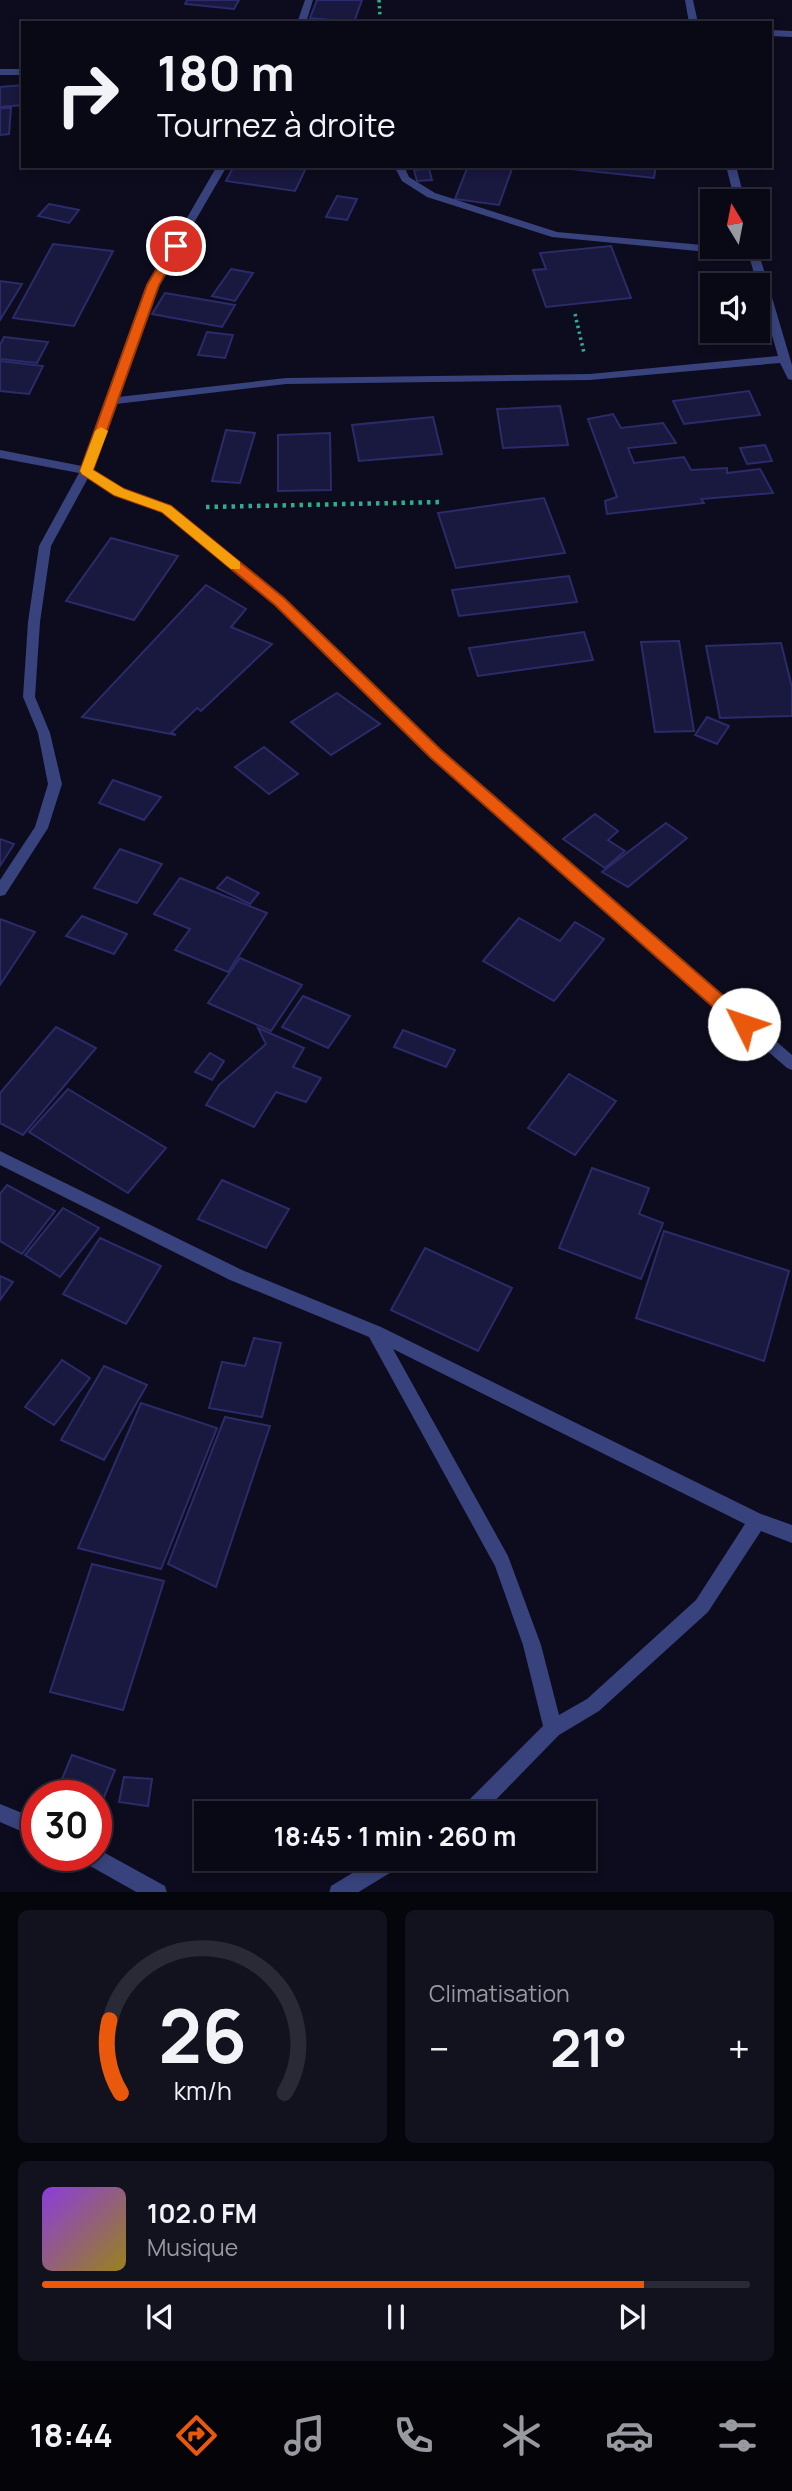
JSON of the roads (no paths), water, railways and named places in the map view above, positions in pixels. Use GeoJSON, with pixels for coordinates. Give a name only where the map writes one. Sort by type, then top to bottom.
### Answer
{"type":"FeatureCollection","features":[{"type":"Feature","properties":{"kind":"street"},"geometry":{"type":"LineString","coordinates":[[302,21],[309,0]]}},
{"type":"Feature","properties":{"kind":"street"},"geometry":{"type":"LineString","coordinates":[[689,0],[694,21]]}},
{"type":"Feature","properties":{"kind":"street"},"geometry":{"type":"LineString","coordinates":[[772,33],[792,34]]}},
{"type":"Feature","properties":{"kind":"street"},"geometry":{"type":"LineString","coordinates":[[0,72],[21,72]]}},
{"type":"Feature","properties":{"kind":"street"},"geometry":{"type":"LineString","coordinates":[[0,891],[41,828],[55,784],[44,733],[29,697],[34,622],[46,546],[86,471],[153,285],[221,168]]}},
{"type":"Feature","properties":{"kind":"street"},"geometry":{"type":"LineString","coordinates":[[399,168],[405,179],[431,195],[556,235],[700,246]]}},
{"type":"Feature","properties":{"kind":"street"},"geometry":{"type":"LineString","coordinates":[[732,168],[737,189]]}},
{"type":"Feature","properties":{"kind":"street"},"geometry":{"type":"LineString","coordinates":[[756,259],[784,359],[792,377]]}},
{"type":"Feature","properties":{"kind":"street"},"geometry":{"type":"LineString","coordinates":[[112,401],[286,381],[590,377],[784,359]]}},
{"type":"Feature","properties":{"kind":"street"},"geometry":{"type":"LineString","coordinates":[[0,454],[86,471],[119,492],[166,509],[279,601],[436,754],[792,1064]]}},
{"type":"Feature","properties":{"kind":"street"},"geometry":{"type":"LineString","coordinates":[[0,1158],[236,1275],[374,1332],[757,1521],[792,1534]]}},
{"type":"Feature","properties":{"kind":"street"},"geometry":{"type":"LineString","coordinates":[[374,1332],[502,1562],[532,1645],[553,1729]]}},
{"type":"Feature","properties":{"kind":"street"},"geometry":{"type":"LineString","coordinates":[[482,1801],[553,1729],[593,1705],[702,1606],[757,1521]]}},
{"type":"Feature","properties":{"kind":"street"},"geometry":{"type":"LineString","coordinates":[[0,1813],[21,1822]]}},
{"type":"Feature","properties":{"kind":"street"},"geometry":{"type":"LineString","coordinates":[[112,1867],[158,1892]]}},
{"type":"Feature","properties":{"kind":"street"},"geometry":{"type":"LineString","coordinates":[[338,1892],[374,1871]]}}]}
